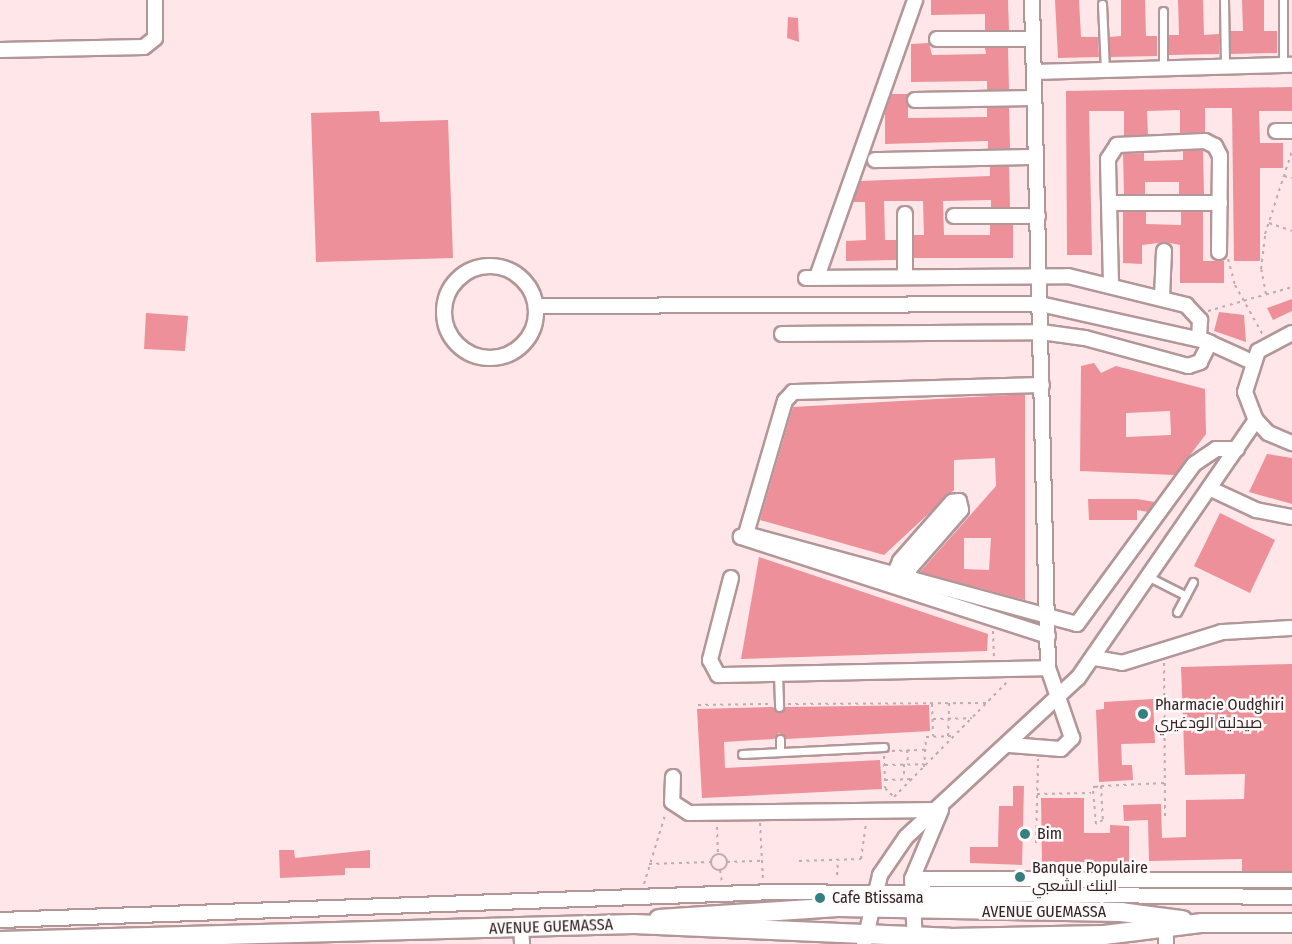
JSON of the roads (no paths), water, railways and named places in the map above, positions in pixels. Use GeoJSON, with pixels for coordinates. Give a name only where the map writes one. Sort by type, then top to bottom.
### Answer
{"type":"FeatureCollection","features":[{"type":"Feature","properties":{"kind":"main road","name":"AVENUE GUEMASSA"},"geometry":{"type":"LineString","coordinates":[[0,941],[521,936],[769,908],[873,901],[910,894],[1121,912],[1202,923],[1292,923]]}},
{"type":"Feature","properties":{"kind":"main road","name":"AVENUE GUEMASSA"},"geometry":{"type":"LineString","coordinates":[[634,924],[799,937],[914,941],[1166,936],[1202,923]]}},
{"type":"Feature","properties":{"kind":"street"},"geometry":{"type":"LineString","coordinates":[[0,50],[144,47],[155,38],[155,0]]}},
{"type":"Feature","properties":{"kind":"street"},"geometry":{"type":"LineString","coordinates":[[782,334],[1041,332],[1085,338],[1188,366],[1200,362],[1204,340],[1197,314],[1162,297],[1111,284],[1039,273],[811,277],[915,0]]}},
{"type":"Feature","properties":{"kind":"street"},"geometry":{"type":"LineString","coordinates":[[1010,745],[1066,749],[1072,743],[1061,696],[1048,668],[1032,0]]}},
{"type":"Feature","properties":{"kind":"street"},"geometry":{"type":"LineString","coordinates":[[938,39],[1033,39]]}},
{"type":"Feature","properties":{"kind":"street"},"geometry":{"type":"LineString","coordinates":[[1034,72],[1287,65]]}},
{"type":"Feature","properties":{"kind":"street"},"geometry":{"type":"LineString","coordinates":[[915,100],[1034,98]]}},
{"type":"Feature","properties":{"kind":"street"},"geometry":{"type":"LineString","coordinates":[[1276,131],[1292,131]]}},
{"type":"Feature","properties":{"kind":"street"},"geometry":{"type":"LineString","coordinates":[[1111,284],[1108,159],[1117,145],[1205,141],[1220,156],[1219,252]]}},
{"type":"Feature","properties":{"kind":"street"},"geometry":{"type":"LineString","coordinates":[[875,160],[1036,157]]}},
{"type":"Feature","properties":{"kind":"street"},"geometry":{"type":"LineString","coordinates":[[1109,203],[1220,203]]}},
{"type":"Feature","properties":{"kind":"street"},"geometry":{"type":"LineString","coordinates":[[905,214],[905,276]]}},
{"type":"Feature","properties":{"kind":"street"},"geometry":{"type":"LineString","coordinates":[[954,216],[1038,216]]}},
{"type":"Feature","properties":{"kind":"street"},"geometry":{"type":"LineString","coordinates":[[1162,297],[1164,251]]}},
{"type":"Feature","properties":{"kind":"street"},"geometry":{"type":"LineString","coordinates":[[482,266],[518,274],[537,306],[528,340],[501,358],[482,358],[463,349],[444,320],[452,286],[482,266]]}},
{"type":"Feature","properties":{"kind":"street"},"geometry":{"type":"LineString","coordinates":[[537,306],[1040,304],[1204,340],[1252,362]]}},
{"type":"Feature","properties":{"kind":"street"},"geometry":{"type":"LineString","coordinates":[[1292,333],[1268,343],[1252,362],[1245,392],[1256,420],[1268,433],[1292,443]]}},
{"type":"Feature","properties":{"kind":"street"},"geometry":{"type":"LineString","coordinates":[[1042,385],[793,392],[785,401],[746,534],[898,582],[1048,620],[1082,621],[1194,464],[1216,449],[1237,449]]}},
{"type":"Feature","properties":{"kind":"street"},"geometry":{"type":"LineString","coordinates":[[865,939],[873,901],[906,837],[941,810],[1010,745],[1061,696],[1095,658],[1256,420]]}},
{"type":"Feature","properties":{"kind":"street"},"geometry":{"type":"LineString","coordinates":[[1211,489],[1256,510],[1292,516]]}},
{"type":"Feature","properties":{"kind":"street"},"geometry":{"type":"LineString","coordinates":[[959,501],[962,510],[898,582],[952,502],[959,501]]}},
{"type":"Feature","properties":{"kind":"street"},"geometry":{"type":"LineString","coordinates":[[731,578],[711,669],[723,675],[1048,668]]}},
{"type":"Feature","properties":{"kind":"street"},"geometry":{"type":"LineString","coordinates":[[898,582],[992,619],[1048,636]]}},
{"type":"Feature","properties":{"kind":"street"},"geometry":{"type":"LineString","coordinates":[[1095,658],[1122,663],[1164,648],[1222,632],[1292,628]]}},
{"type":"Feature","properties":{"kind":"street"},"geometry":{"type":"LineString","coordinates":[[673,777],[672,802],[684,813],[941,810]]}},
{"type":"Feature","properties":{"kind":"street"},"geometry":{"type":"LineString","coordinates":[[914,941],[910,894],[941,810]]}},
{"type":"Feature","properties":{"kind":"street"},"geometry":{"type":"LineString","coordinates":[[910,894],[1292,880]]}},
{"type":"Feature","properties":{"kind":"street"},"geometry":{"type":"LineString","coordinates":[[0,920],[640,900],[764,892],[873,901]]}},
{"type":"Feature","properties":{"kind":"street"},"geometry":{"type":"LineString","coordinates":[[910,894],[1292,897]]}},
{"type":"Feature","properties":{"kind":"lane"},"geometry":{"type":"LineString","coordinates":[[1224,0],[1225,66]]}},
{"type":"Feature","properties":{"kind":"lane"},"geometry":{"type":"LineString","coordinates":[[1283,0],[1287,65]]}},
{"type":"Feature","properties":{"kind":"lane"},"geometry":{"type":"LineString","coordinates":[[1102,4],[1105,69]]}},
{"type":"Feature","properties":{"kind":"lane"},"geometry":{"type":"LineString","coordinates":[[1163,11],[1163,68]]}},
{"type":"Feature","properties":{"kind":"lane"},"geometry":{"type":"LineString","coordinates":[[1151,578],[1186,596]]}},
{"type":"Feature","properties":{"kind":"lane"},"geometry":{"type":"LineString","coordinates":[[1177,612],[1193,582]]}},
{"type":"Feature","properties":{"kind":"lane"},"geometry":{"type":"LineString","coordinates":[[778,674],[779,706]]}},
{"type":"Feature","properties":{"kind":"lane"},"geometry":{"type":"LineString","coordinates":[[780,739],[780,752]]}},
{"type":"Feature","properties":{"kind":"lane"},"geometry":{"type":"LineString","coordinates":[[742,754],[884,749]]}},
{"type":"Feature","properties":{"kind":"place","name":"Pharmacie Oudghiri صيدلية الودغيري"},"geometry":{"type":"Point","coordinates":[1143,714]}},
{"type":"Feature","properties":{"kind":"place","name":"Bim"},"geometry":{"type":"Point","coordinates":[1025,834]}},
{"type":"Feature","properties":{"kind":"place","name":"Banque Populaire البنك الشعبي"},"geometry":{"type":"Point","coordinates":[1020,877]}},
{"type":"Feature","properties":{"kind":"place","name":"Cafe Btissama"},"geometry":{"type":"Point","coordinates":[820,898]}}]}
